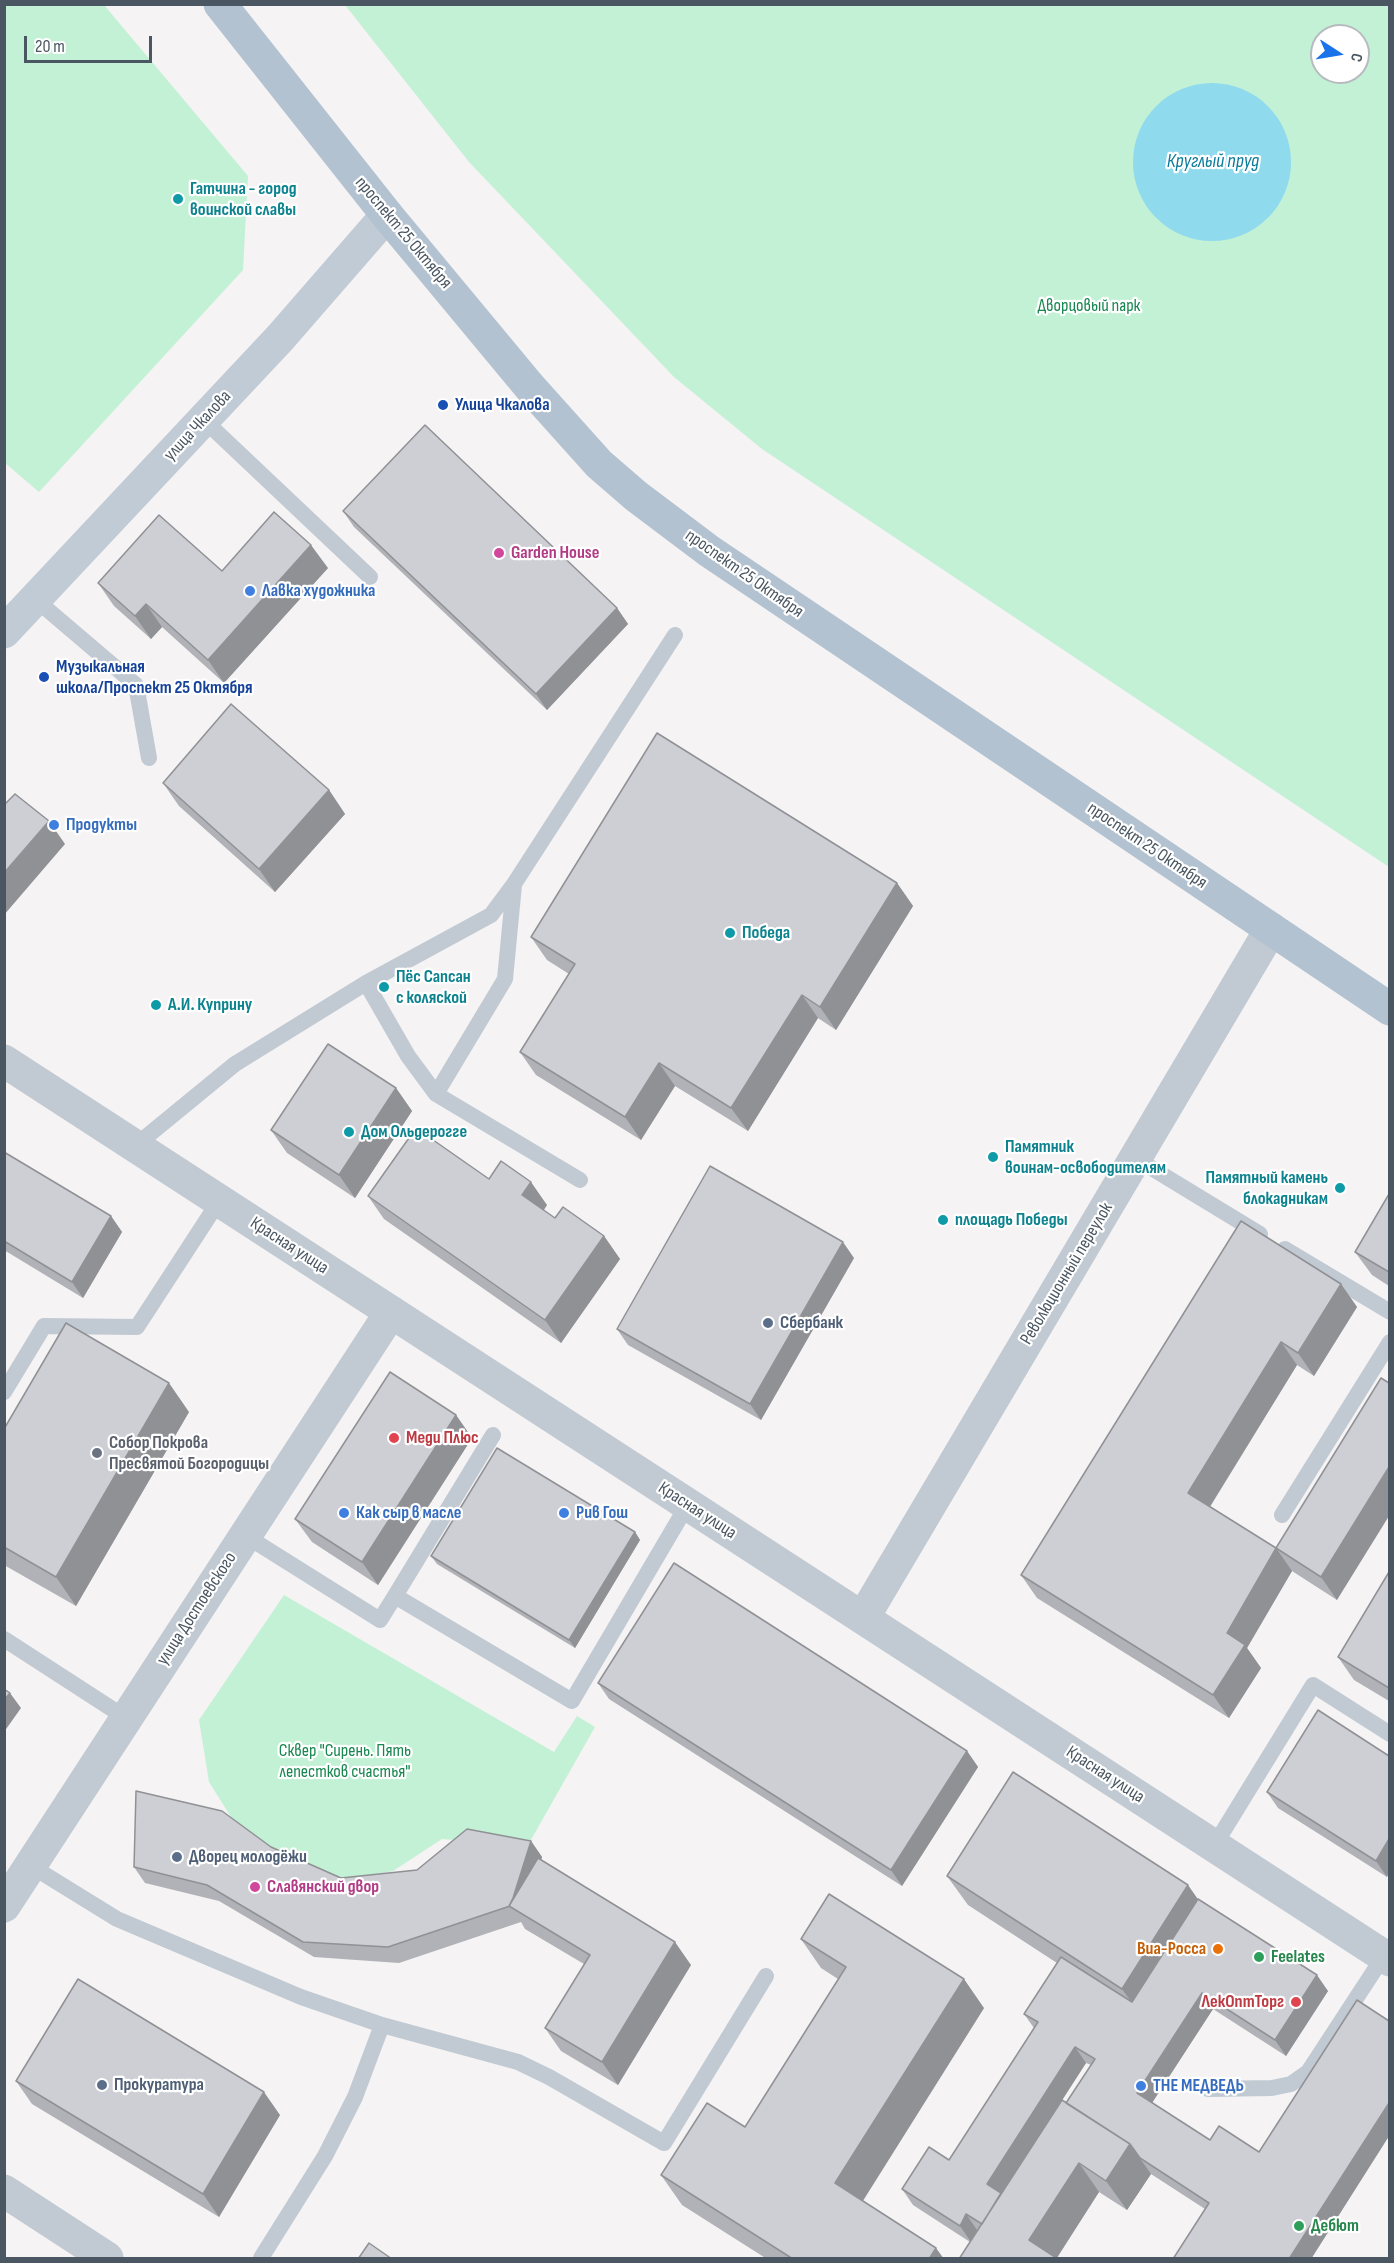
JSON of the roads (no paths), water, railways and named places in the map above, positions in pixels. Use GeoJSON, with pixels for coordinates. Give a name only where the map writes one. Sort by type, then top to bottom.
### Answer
{"type":"FeatureCollection","features":[{"type":"Feature","properties":{"kind":"main road","name":"проспект 25 Октября"},"geometry":{"type":"LineString","coordinates":[[220,4],[387,215],[570,432],[599,464],[636,496],[709,551],[1389,1010]]}},
{"type":"Feature","properties":{"kind":"main road","name":"улица Чкалова"},"geometry":{"type":"LineString","coordinates":[[4,632],[295,322],[387,215]]}},
{"type":"Feature","properties":{"kind":"street","name":"Революционный переулок"},"geometry":{"type":"LineString","coordinates":[[863,1618],[1271,929]]}},
{"type":"Feature","properties":{"kind":"street","name":"Красная улица"},"geometry":{"type":"LineString","coordinates":[[4,1061],[1214,1846],[1388,1955]]}},
{"type":"Feature","properties":{"kind":"street","name":"улица Достоевского"},"geometry":{"type":"LineString","coordinates":[[4,1906],[391,1312]]}},
{"type":"Feature","properties":{"kind":"street"},"geometry":{"type":"LineString","coordinates":[[4,2191],[107,2259]]}},
{"type":"Feature","properties":{"kind":"lane"},"geometry":{"type":"LineString","coordinates":[[204,420],[370,577]]}},
{"type":"Feature","properties":{"kind":"lane"},"geometry":{"type":"LineString","coordinates":[[35,599],[136,685],[149,758]]}},
{"type":"Feature","properties":{"kind":"lane"},"geometry":{"type":"LineString","coordinates":[[135,1146],[235,1064],[366,983],[491,915],[514,884],[675,634]]}},
{"type":"Feature","properties":{"kind":"lane"},"geometry":{"type":"LineString","coordinates":[[436,1094],[505,979],[514,884]]}},
{"type":"Feature","properties":{"kind":"lane"},"geometry":{"type":"LineString","coordinates":[[366,983],[408,1056],[436,1094],[580,1180]]}},
{"type":"Feature","properties":{"kind":"lane"},"geometry":{"type":"LineString","coordinates":[[1135,1158],[1389,1312]]}},
{"type":"Feature","properties":{"kind":"lane"},"geometry":{"type":"LineString","coordinates":[[4,1392],[44,1326],[136,1328],[219,1201]]}},
{"type":"Feature","properties":{"kind":"lane"},"geometry":{"type":"LineString","coordinates":[[1282,1515],[1389,1342]]}},
{"type":"Feature","properties":{"kind":"lane"},"geometry":{"type":"LineString","coordinates":[[246,1536],[380,1620],[493,1435]]}},
{"type":"Feature","properties":{"kind":"lane"},"geometry":{"type":"LineString","coordinates":[[395,1596],[572,1701],[688,1504]]}},
{"type":"Feature","properties":{"kind":"lane"},"geometry":{"type":"LineString","coordinates":[[4,1639],[126,1718]]}},
{"type":"Feature","properties":{"kind":"lane"},"geometry":{"type":"LineString","coordinates":[[1214,1846],[1313,1686],[1389,1734]]}},
{"type":"Feature","properties":{"kind":"lane"},"geometry":{"type":"LineString","coordinates":[[31,1866],[117,1918],[301,1997],[382,2025],[518,2062],[549,2077],[664,2143],[766,1976]]}},
{"type":"Feature","properties":{"kind":"lane"},"geometry":{"type":"LineString","coordinates":[[1208,2089],[1272,2088],[1291,2084],[1308,2072],[1388,1955]]}},
{"type":"Feature","properties":{"kind":"lane"},"geometry":{"type":"LineString","coordinates":[[261,2259],[325,2156],[356,2097],[382,2025]]}},
{"type":"Feature","properties":{"kind":"water","name":"Круглый пруд"},"geometry":{"type":"Polygon","coordinates":[[[1212,83],[1242,89],[1268,106],[1285,132],[1291,162],[1285,192],[1268,218],[1242,235],[1212,241],[1182,235],[1156,218],[1139,192],[1133,162],[1139,132],[1156,106],[1182,89],[1212,83]]]}},
{"type":"Feature","properties":{"kind":"place","name":"Гатчина - город воинской славы"},"geometry":{"type":"Point","coordinates":[178,199]}},
{"type":"Feature","properties":{"kind":"place","name":"Улица Чкалова"},"geometry":{"type":"Point","coordinates":[443,405]}},
{"type":"Feature","properties":{"kind":"place","name":"Garden House"},"geometry":{"type":"Point","coordinates":[499,553]}},
{"type":"Feature","properties":{"kind":"place","name":"Лавка художника"},"geometry":{"type":"Point","coordinates":[250,591]}},
{"type":"Feature","properties":{"kind":"place","name":"Музыкальная школа/Проспект 25 Октября"},"geometry":{"type":"Point","coordinates":[44,677]}},
{"type":"Feature","properties":{"kind":"place","name":"Продукты"},"geometry":{"type":"Point","coordinates":[54,825]}},
{"type":"Feature","properties":{"kind":"place","name":"Победа"},"geometry":{"type":"Point","coordinates":[730,933]}},
{"type":"Feature","properties":{"kind":"place","name":"Пёс Сапсан с коляской"},"geometry":{"type":"Point","coordinates":[384,987]}},
{"type":"Feature","properties":{"kind":"place","name":"А.И. Куприну"},"geometry":{"type":"Point","coordinates":[156,1005]}},
{"type":"Feature","properties":{"kind":"place","name":"Дом Ольдерогге"},"geometry":{"type":"Point","coordinates":[349,1132]}},
{"type":"Feature","properties":{"kind":"place","name":"Памятник воинам-освободителям"},"geometry":{"type":"Point","coordinates":[993,1157]}},
{"type":"Feature","properties":{"kind":"place","name":"Памятный камень блокадникам"},"geometry":{"type":"Point","coordinates":[1340,1188]}},
{"type":"Feature","properties":{"kind":"place","name":"площадь Победы"},"geometry":{"type":"Point","coordinates":[943,1220]}},
{"type":"Feature","properties":{"kind":"place","name":"Сбербанк"},"geometry":{"type":"Point","coordinates":[768,1323]}},
{"type":"Feature","properties":{"kind":"place","name":"Меди Плюс"},"geometry":{"type":"Point","coordinates":[394,1438]}},
{"type":"Feature","properties":{"kind":"place","name":"Собор Покрова Пресвятой Богородицы"},"geometry":{"type":"Point","coordinates":[97,1453]}},
{"type":"Feature","properties":{"kind":"place","name":"Как сыр в масле"},"geometry":{"type":"Point","coordinates":[344,1513]}},
{"type":"Feature","properties":{"kind":"place","name":"Рив Гош"},"geometry":{"type":"Point","coordinates":[564,1513]}},
{"type":"Feature","properties":{"kind":"place","name":"Дворец молодёжи"},"geometry":{"type":"Point","coordinates":[177,1857]}},
{"type":"Feature","properties":{"kind":"place","name":"Славянский двор"},"geometry":{"type":"Point","coordinates":[255,1887]}},
{"type":"Feature","properties":{"kind":"place","name":"Виа-Росса"},"geometry":{"type":"Point","coordinates":[1218,1949]}},
{"type":"Feature","properties":{"kind":"place","name":"Feelates"},"geometry":{"type":"Point","coordinates":[1259,1957]}},
{"type":"Feature","properties":{"kind":"place","name":"ЛекОптТорг"},"geometry":{"type":"Point","coordinates":[1296,2002]}},
{"type":"Feature","properties":{"kind":"place","name":"Прокуратура"},"geometry":{"type":"Point","coordinates":[102,2085]}},
{"type":"Feature","properties":{"kind":"place","name":"THE МЕДВЕДЬ"},"geometry":{"type":"Point","coordinates":[1141,2086]}},
{"type":"Feature","properties":{"kind":"place","name":"Дебют"},"geometry":{"type":"Point","coordinates":[1299,2226]}},
{"type":"Feature","properties":{"kind":"park label","name":"Дворцовый парк"},"geometry":{"type":"Point","coordinates":[1089,306]}},
{"type":"Feature","properties":{"kind":"park label","name":"Сквер \"Сирень. Пять лепестков счастья\""},"geometry":{"type":"Point","coordinates":[345,1761]}}]}
